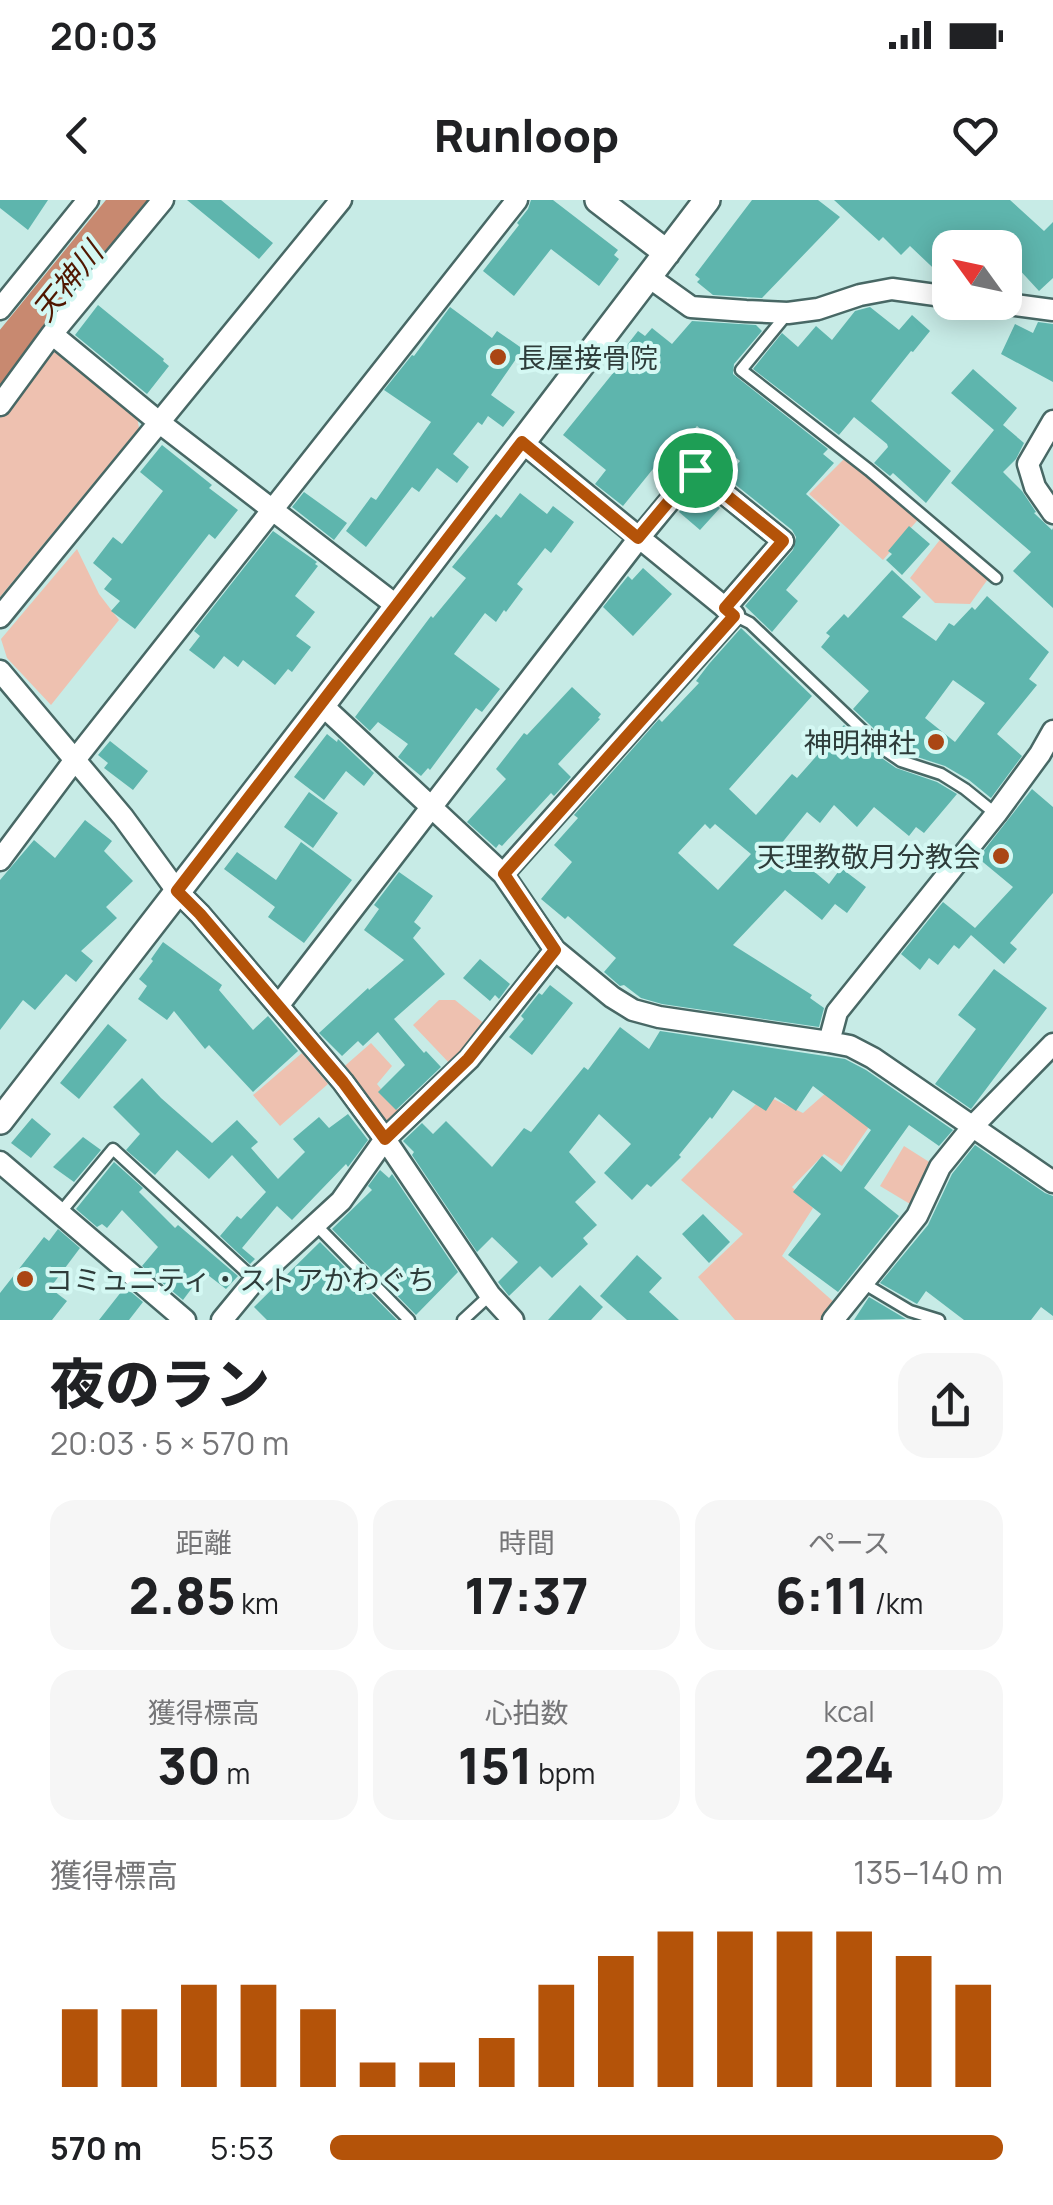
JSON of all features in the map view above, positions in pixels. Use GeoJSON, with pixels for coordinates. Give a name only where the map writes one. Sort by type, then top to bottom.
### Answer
{"type":"FeatureCollection","features":[{"type":"Feature","properties":{"kind":"street"},"geometry":{"type":"LineString","coordinates":[[0,309],[88,200]]}},
{"type":"Feature","properties":{"kind":"street"},"geometry":{"type":"LineString","coordinates":[[0,405],[52,334],[164,200]]}},
{"type":"Feature","properties":{"kind":"street"},"geometry":{"type":"LineString","coordinates":[[0,617],[341,200]]}},
{"type":"Feature","properties":{"kind":"street"},"geometry":{"type":"LineString","coordinates":[[0,860],[517,200]]}},
{"type":"Feature","properties":{"kind":"street"},"geometry":{"type":"LineString","coordinates":[[598,200],[667,252]]}},
{"type":"Feature","properties":{"kind":"street"},"geometry":{"type":"LineString","coordinates":[[0,1121],[706,200]]}},
{"type":"Feature","properties":{"kind":"street"},"geometry":{"type":"LineString","coordinates":[[649,278],[691,308],[788,314],[892,289],[932,295]]}},
{"type":"Feature","properties":{"kind":"street"},"geometry":{"type":"LineString","coordinates":[[1022,306],[1053,310]]}},
{"type":"Feature","properties":{"kind":"street"},"geometry":{"type":"LineString","coordinates":[[52,334],[160,423],[397,606]]}},
{"type":"Feature","properties":{"kind":"street"},"geometry":{"type":"LineString","coordinates":[[1053,421],[1028,464],[1035,486],[1053,513]]}},
{"type":"Feature","properties":{"kind":"street"},"geometry":{"type":"LineString","coordinates":[[522,442],[730,612]]}},
{"type":"Feature","properties":{"kind":"street"},"geometry":{"type":"LineString","coordinates":[[278,1006],[638,538],[695,470],[783,541],[730,612],[504,874]]}},
{"type":"Feature","properties":{"kind":"street"},"geometry":{"type":"LineString","coordinates":[[0,671],[123,817],[177,891],[343,1082],[490,1294],[513,1320]]}},
{"type":"Feature","properties":{"kind":"street"},"geometry":{"type":"LineString","coordinates":[[322,705],[504,874],[555,950],[612,997],[633,1010],[659,1017],[850,1046],[1053,1182]]}},
{"type":"Feature","properties":{"kind":"street"},"geometry":{"type":"LineString","coordinates":[[829,1042],[837,1012],[996,814],[1053,732]]}},
{"type":"Feature","properties":{"kind":"street"},"geometry":{"type":"LineString","coordinates":[[222,1320],[255,1280],[341,1201],[385,1139],[468,1059],[555,950]]}},
{"type":"Feature","properties":{"kind":"street"},"geometry":{"type":"LineString","coordinates":[[834,1320],[917,1216],[940,1168],[974,1126],[1053,1044]]}},
{"type":"Feature","properties":{"kind":"street"},"geometry":{"type":"LineString","coordinates":[[0,1162],[185,1320]]}},
{"type":"Feature","properties":{"kind":"lane"},"geometry":{"type":"LineString","coordinates":[[788,314],[741,370],[869,470],[996,578]]}},
{"type":"Feature","properties":{"kind":"lane"},"geometry":{"type":"LineString","coordinates":[[730,612],[750,622],[879,746],[901,761],[941,774],[996,814]]}},
{"type":"Feature","properties":{"kind":"lane"},"geometry":{"type":"LineString","coordinates":[[60,1213],[113,1149],[255,1280]]}},
{"type":"Feature","properties":{"kind":"lane"},"geometry":{"type":"LineString","coordinates":[[315,1224],[410,1320]]}},
{"type":"Feature","properties":{"kind":"lane"},"geometry":{"type":"LineString","coordinates":[[863,1283],[910,1311],[939,1320]]}},
{"type":"Feature","properties":{"kind":"lane"},"geometry":{"type":"LineString","coordinates":[[462,1320],[490,1294]]}},
{"type":"Feature","properties":{"kind":"shaded area"},"geometry":{"type":"Polygon","coordinates":[[[57,349],[136,411],[139,428],[0,597],[0,418],[57,349]]]}},
{"type":"Feature","properties":{"kind":"shaded area"},"geometry":{"type":"Polygon","coordinates":[[[849,454],[922,515],[883,560],[809,494],[849,454]]]}},
{"type":"Feature","properties":{"kind":"shaded area"},"geometry":{"type":"Polygon","coordinates":[[[946,532],[993,572],[970,604],[935,603],[910,578],[946,532]]]}},
{"type":"Feature","properties":{"kind":"shaded area"},"geometry":{"type":"Polygon","coordinates":[[[77,549],[99,594],[119,620],[51,705],[7,658],[1,639],[77,549]]]}},
{"type":"Feature","properties":{"kind":"shaded area"},"geometry":{"type":"Polygon","coordinates":[[[439,1000],[455,1000],[486,1025],[452,1066],[413,1025],[439,1000]]]}},
{"type":"Feature","properties":{"kind":"shaded area"},"geometry":{"type":"Polygon","coordinates":[[[371,1043],[392,1066],[377,1084],[400,1112],[387,1124],[339,1071],[371,1043]]]}},
{"type":"Feature","properties":{"kind":"shaded area"},"geometry":{"type":"Polygon","coordinates":[[[302,1053],[328,1084],[280,1126],[253,1095],[302,1053]]]}},
{"type":"Feature","properties":{"kind":"shaded area"},"geometry":{"type":"Polygon","coordinates":[[[828,1091],[873,1121],[842,1166],[824,1154],[792,1187],[813,1208],[782,1256],[835,1303],[822,1320],[735,1320],[698,1277],[743,1234],[681,1180],[765,1095],[803,1113],[828,1091]]]}},
{"type":"Feature","properties":{"kind":"shaded area"},"geometry":{"type":"Polygon","coordinates":[[[904,1146],[934,1165],[910,1204],[880,1186],[904,1146]]]}},
{"type":"Feature","properties":{"kind":"building"},"geometry":{"type":"Polygon","coordinates":[[[0,200],[48,200],[28,230],[0,208],[0,200]]]}},
{"type":"Feature","properties":{"kind":"building"},"geometry":{"type":"Polygon","coordinates":[[[187,200],[221,200],[273,243],[259,259],[187,200]]]}},
{"type":"Feature","properties":{"kind":"building"},"geometry":{"type":"Polygon","coordinates":[[[531,200],[553,200],[618,250],[614,255],[619,259],[599,286],[551,249],[514,296],[483,271],[519,225],[531,200]]]}},
{"type":"Feature","properties":{"kind":"building"},"geometry":{"type":"Polygon","coordinates":[[[752,200],[818,200],[840,217],[762,298],[713,295],[697,282],[700,279],[695,275],[752,200]]]}},
{"type":"Feature","properties":{"kind":"building"},"geometry":{"type":"Polygon","coordinates":[[[834,200],[1010,200],[1044,231],[1053,222],[1053,278],[1039,291],[1022,272],[1022,230],[932,230],[932,267],[910,246],[901,255],[883,237],[879,241],[834,200]]]}},
{"type":"Feature","properties":{"kind":"building"},"geometry":{"type":"Polygon","coordinates":[[[98,305],[169,366],[147,394],[75,335],[98,305]]]}},
{"type":"Feature","properties":{"kind":"building"},"geometry":{"type":"Polygon","coordinates":[[[450,307],[492,338],[497,331],[523,349],[491,395],[515,412],[503,427],[488,416],[482,425],[478,422],[453,454],[469,467],[457,483],[437,468],[419,492],[412,487],[366,547],[346,531],[371,497],[376,500],[431,422],[384,390],[450,307]]]}},
{"type":"Feature","properties":{"kind":"building"},"geometry":{"type":"Polygon","coordinates":[[[870,307],[899,330],[912,315],[930,331],[871,401],[951,471],[926,503],[893,473],[890,476],[874,463],[887,444],[854,417],[839,435],[753,369],[782,333],[798,347],[816,326],[832,340],[855,311],[870,307]]]}},
{"type":"Feature","properties":{"kind":"building"},"geometry":{"type":"Polygon","coordinates":[[[692,321],[756,325],[762,331],[734,364],[733,374],[828,449],[823,454],[834,463],[806,494],[840,525],[786,590],[798,601],[772,632],[745,606],[793,550],[796,537],[726,477],[740,461],[697,426],[660,467],[657,464],[623,506],[595,484],[606,470],[563,435],[622,362],[617,358],[638,331],[645,336],[652,328],[672,344],[692,321]]]}},
{"type":"Feature","properties":{"kind":"building"},"geometry":{"type":"Polygon","coordinates":[[[1038,322],[1053,324],[1053,382],[1001,354],[1015,324],[1033,333],[1038,322]]]}},
{"type":"Feature","properties":{"kind":"building"},"geometry":{"type":"Polygon","coordinates":[[[973,369],[1017,408],[1003,425],[1024,443],[1003,472],[1022,491],[1034,513],[1053,528],[1053,608],[1013,571],[1031,552],[951,483],[994,430],[951,393],[973,369]]]}},
{"type":"Feature","properties":{"kind":"building"},"geometry":{"type":"Polygon","coordinates":[[[162,445],[238,510],[215,539],[209,534],[135,629],[111,611],[120,601],[104,589],[112,579],[93,563],[113,537],[122,544],[163,491],[140,472],[162,445]]]}},
{"type":"Feature","properties":{"kind":"building"},"geometry":{"type":"Polygon","coordinates":[[[697,489],[720,508],[700,530],[679,512],[697,489]]]}},
{"type":"Feature","properties":{"kind":"building"},"geometry":{"type":"Polygon","coordinates":[[[304,492],[347,523],[334,540],[292,507],[304,492]]]}},
{"type":"Feature","properties":{"kind":"building"},"geometry":{"type":"Polygon","coordinates":[[[520,493],[547,514],[553,506],[574,522],[551,553],[545,548],[517,584],[523,589],[506,612],[496,622],[485,613],[454,654],[500,689],[482,712],[476,708],[430,770],[421,776],[398,757],[408,744],[378,722],[370,731],[355,717],[431,616],[466,578],[452,567],[496,514],[501,518],[520,493]]]}},
{"type":"Feature","properties":{"kind":"building"},"geometry":{"type":"Polygon","coordinates":[[[909,526],[930,544],[902,575],[886,560],[892,554],[888,551],[909,526]]]}},
{"type":"Feature","properties":{"kind":"building"},"geometry":{"type":"Polygon","coordinates":[[[273,531],[318,566],[295,596],[315,612],[296,636],[311,647],[292,672],[288,669],[275,685],[243,660],[238,667],[224,656],[214,669],[189,650],[200,636],[194,631],[273,531]]]}},
{"type":"Feature","properties":{"kind":"building"},"geometry":{"type":"Polygon","coordinates":[[[643,568],[672,594],[633,636],[603,607],[628,576],[632,580],[643,568]]]}},
{"type":"Feature","properties":{"kind":"building"},"geometry":{"type":"Polygon","coordinates":[[[892,570],[921,597],[902,617],[936,641],[949,623],[954,626],[987,596],[1049,652],[1029,679],[1037,685],[997,734],[1022,756],[991,798],[945,766],[905,753],[853,709],[869,691],[821,647],[830,636],[826,633],[844,614],[848,618],[892,570]],[[953,680],[925,718],[955,742],[985,703],[953,680]]]}},
{"type":"Feature","properties":{"kind":"building"},"geometry":{"type":"Polygon","coordinates":[[[741,628],[812,696],[729,789],[756,815],[792,774],[797,778],[844,725],[896,768],[937,782],[957,794],[924,833],[916,827],[909,836],[874,807],[857,827],[834,805],[820,823],[807,812],[781,844],[829,884],[841,868],[866,887],[847,913],[835,904],[822,920],[785,890],[733,945],[812,995],[810,998],[824,1008],[819,1027],[641,998],[604,972],[616,958],[568,916],[565,919],[541,899],[572,862],[554,845],[578,818],[574,815],[659,719],[662,722],[699,683],[696,681],[741,628]],[[705,824],[678,853],[718,890],[751,854],[715,824],[710,829],[705,824]]]}},
{"type":"Feature","properties":{"kind":"building"},"geometry":{"type":"Polygon","coordinates":[[[572,687],[601,714],[600,719],[558,764],[571,777],[496,848],[467,822],[506,779],[496,769],[524,733],[527,735],[572,687]]]}},
{"type":"Feature","properties":{"kind":"building"},"geometry":{"type":"Polygon","coordinates":[[[327,734],[337,742],[338,739],[374,773],[364,786],[346,771],[324,800],[294,777],[327,734]]]}},
{"type":"Feature","properties":{"kind":"building"},"geometry":{"type":"Polygon","coordinates":[[[110,741],[148,771],[133,790],[104,768],[108,763],[98,755],[110,741]]]}},
{"type":"Feature","properties":{"kind":"building"},"geometry":{"type":"Polygon","coordinates":[[[1032,789],[1053,807],[1053,893],[1010,943],[1017,949],[1004,964],[971,935],[959,949],[954,945],[938,965],[929,958],[920,970],[901,954],[943,902],[975,928],[1013,887],[978,858],[1032,789]]]}},
{"type":"Feature","properties":{"kind":"building"},"geometry":{"type":"Polygon","coordinates":[[[309,792],[338,813],[313,848],[284,827],[309,792]]]}},
{"type":"Feature","properties":{"kind":"building"},"geometry":{"type":"Polygon","coordinates":[[[85,820],[112,841],[104,851],[133,881],[106,907],[117,918],[81,951],[93,961],[76,982],[66,974],[35,1010],[23,1000],[0,1030],[0,880],[34,840],[55,858],[85,820]]]}},
{"type":"Feature","properties":{"kind":"building"},"geometry":{"type":"Polygon","coordinates":[[[301,842],[352,880],[304,943],[268,917],[275,907],[224,869],[237,852],[276,880],[301,842]]]}},
{"type":"Feature","properties":{"kind":"building"},"geometry":{"type":"Polygon","coordinates":[[[399,872],[433,896],[414,922],[421,928],[413,938],[445,974],[394,1019],[441,1067],[396,1110],[378,1092],[405,1065],[378,1032],[363,1046],[358,1041],[342,1056],[319,1033],[404,960],[364,930],[379,909],[374,905],[399,872]]]}},
{"type":"Feature","properties":{"kind":"building"},"geometry":{"type":"Polygon","coordinates":[[[163,942],[222,985],[219,990],[253,1030],[268,1016],[298,1051],[253,1092],[209,1045],[205,1049],[174,1011],[167,1020],[138,999],[147,986],[139,979],[163,942]]]}},
{"type":"Feature","properties":{"kind":"building"},"geometry":{"type":"Polygon","coordinates":[[[480,959],[510,984],[499,999],[495,995],[490,1001],[463,978],[480,959]]]}},
{"type":"Feature","properties":{"kind":"building"},"geometry":{"type":"Polygon","coordinates":[[[994,969],[1047,1008],[971,1109],[935,1084],[976,1029],[958,1015],[994,969]]]}},
{"type":"Feature","properties":{"kind":"building"},"geometry":{"type":"Polygon","coordinates":[[[550,985],[573,1003],[532,1055],[509,1037],[539,993],[542,995],[550,985]]]}},
{"type":"Feature","properties":{"kind":"building"},"geometry":{"type":"Polygon","coordinates":[[[108,1024],[127,1040],[79,1099],[60,1083],[108,1024]]]}},
{"type":"Feature","properties":{"kind":"building"},"geometry":{"type":"Polygon","coordinates":[[[620,1027],[649,1049],[660,1031],[845,1059],[953,1130],[939,1146],[909,1125],[864,1188],[899,1216],[838,1292],[788,1255],[821,1214],[793,1192],[822,1156],[841,1172],[871,1130],[813,1086],[796,1111],[775,1097],[766,1111],[733,1090],[681,1157],[632,1200],[604,1173],[631,1144],[599,1114],[569,1152],[596,1182],[575,1202],[597,1225],[583,1238],[588,1244],[552,1278],[540,1266],[509,1296],[498,1282],[518,1262],[492,1237],[477,1252],[412,1155],[414,1152],[403,1141],[422,1123],[433,1134],[446,1121],[492,1167],[524,1128],[531,1132],[584,1067],[588,1070],[620,1027]]]}},
{"type":"Feature","properties":{"kind":"building"},"geometry":{"type":"Polygon","coordinates":[[[142,1078],[212,1143],[237,1120],[258,1142],[251,1148],[278,1179],[305,1152],[293,1139],[319,1117],[329,1128],[348,1114],[368,1140],[348,1167],[346,1164],[292,1220],[277,1206],[242,1248],[255,1259],[250,1264],[220,1236],[266,1192],[232,1155],[209,1179],[177,1150],[155,1175],[126,1150],[140,1134],[113,1107],[142,1078]]]}},
{"type":"Feature","properties":{"kind":"building"},"geometry":{"type":"Polygon","coordinates":[[[32,1118],[51,1134],[31,1158],[11,1143],[32,1118]]]}},
{"type":"Feature","properties":{"kind":"building"},"geometry":{"type":"Polygon","coordinates":[[[83,1137],[101,1150],[74,1182],[53,1167],[83,1137]]]}},
{"type":"Feature","properties":{"kind":"building"},"geometry":{"type":"Polygon","coordinates":[[[975,1145],[1053,1196],[1053,1316],[1041,1307],[1031,1320],[964,1320],[926,1291],[917,1304],[880,1283],[928,1225],[952,1174],[975,1145]]]}},
{"type":"Feature","properties":{"kind":"building"},"geometry":{"type":"Polygon","coordinates":[[[114,1162],[143,1188],[139,1192],[175,1228],[178,1225],[238,1276],[226,1289],[204,1272],[183,1300],[142,1266],[158,1247],[122,1210],[107,1228],[102,1224],[97,1227],[76,1209],[114,1162]]]}},
{"type":"Feature","properties":{"kind":"building"},"geometry":{"type":"Polygon","coordinates":[[[380,1170],[389,1178],[392,1174],[458,1272],[416,1315],[332,1229],[372,1190],[368,1186],[380,1170]]]}},
{"type":"Feature","properties":{"kind":"building"},"geometry":{"type":"Polygon","coordinates":[[[703,1214],[730,1242],[709,1263],[682,1234],[703,1214]]]}},
{"type":"Feature","properties":{"kind":"building"},"geometry":{"type":"Polygon","coordinates":[[[58,1229],[80,1248],[50,1288],[67,1301],[52,1320],[0,1320],[0,1293],[44,1237],[49,1241],[58,1229]]]}},
{"type":"Feature","properties":{"kind":"building"},"geometry":{"type":"Polygon","coordinates":[[[320,1242],[397,1320],[267,1320],[254,1307],[320,1242]]]}},
{"type":"Feature","properties":{"kind":"building"},"geometry":{"type":"Polygon","coordinates":[[[637,1255],[662,1278],[649,1292],[679,1320],[627,1320],[600,1296],[637,1255]]]}},
{"type":"Feature","properties":{"kind":"building"},"geometry":{"type":"Polygon","coordinates":[[[580,1285],[603,1307],[591,1320],[548,1320],[580,1285]]]}},
{"type":"Feature","properties":{"kind":"building"},"geometry":{"type":"Polygon","coordinates":[[[125,1287],[143,1302],[129,1320],[99,1320],[125,1287]]]}},
{"type":"Feature","properties":{"kind":"building"},"geometry":{"type":"Polygon","coordinates":[[[869,1297],[906,1319],[907,1319],[854,1320],[869,1297]]]}},
{"type":"Feature","properties":{"kind":"waterway","name":"天神川"},"geometry":{"type":"LineString","coordinates":[[0,363],[133,200]]}},
{"type":"Feature","properties":{"kind":"place","name":"長屋接骨院"},"geometry":{"type":"Point","coordinates":[498,357]}},
{"type":"Feature","properties":{"kind":"place","name":"神明神社"},"geometry":{"type":"Point","coordinates":[936,742]}},
{"type":"Feature","properties":{"kind":"place","name":"天理教敬月分教会"},"geometry":{"type":"Point","coordinates":[1001,856]}},
{"type":"Feature","properties":{"kind":"place","name":"コミュニティ・ストアかわぐち"},"geometry":{"type":"Point","coordinates":[25,1279]}},
{"type":"Feature","properties":{"kind":"route"},"geometry":{"type":"LineString","coordinates":[[522,442],[638,538],[695,470],[783,541],[725,608],[734,616],[504,874],[555,950],[468,1059],[385,1139],[343,1082],[177,891],[522,442]]}}]}
